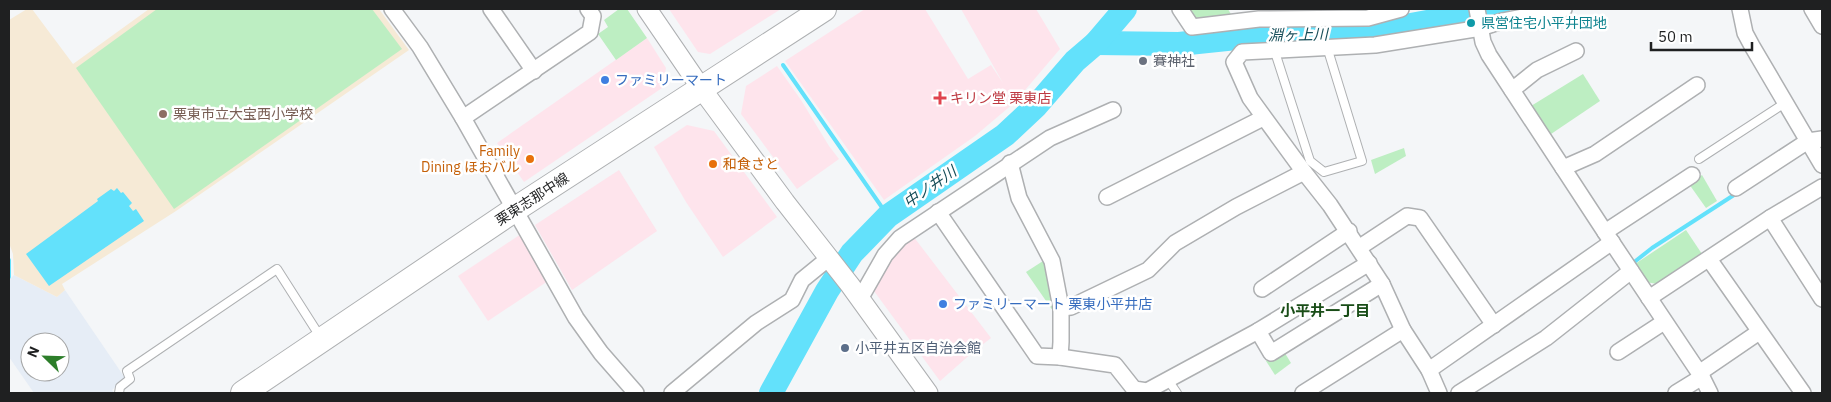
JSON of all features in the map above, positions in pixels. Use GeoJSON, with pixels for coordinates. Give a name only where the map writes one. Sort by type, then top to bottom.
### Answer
{"type":"FeatureCollection","features":[{"type":"Feature","properties":{"kind":"main road","name":"栗東志那中線"},"geometry":{"type":"LineString","coordinates":[[243,393],[514,210],[824,9]]}},
{"type":"Feature","properties":{"kind":"street"},"geometry":{"type":"LineString","coordinates":[[392,9],[420,47],[463,118],[576,318],[629,391]]}},
{"type":"Feature","properties":{"kind":"street"},"geometry":{"type":"LineString","coordinates":[[491,9],[534,71]]}},
{"type":"Feature","properties":{"kind":"street"},"geometry":{"type":"LineString","coordinates":[[463,118],[590,32],[593,16],[588,9]]}},
{"type":"Feature","properties":{"kind":"street"},"geometry":{"type":"LineString","coordinates":[[647,9],[701,88],[785,202],[855,292],[924,392]]}},
{"type":"Feature","properties":{"kind":"street"},"geometry":{"type":"LineString","coordinates":[[1180,9],[1192,27],[1259,18],[1368,18],[1401,9]]}},
{"type":"Feature","properties":{"kind":"street"},"geometry":{"type":"LineString","coordinates":[[1477,9],[1483,42],[1486,48],[1710,393]]}},
{"type":"Feature","properties":{"kind":"street"},"geometry":{"type":"LineString","coordinates":[[1434,391],[1428,370],[1403,330],[1382,284],[1360,247],[1263,118],[1250,98],[1234,62],[1242,52],[1376,45],[1564,9]]}},
{"type":"Feature","properties":{"kind":"street"},"geometry":{"type":"LineString","coordinates":[[1740,9],[1745,33],[1785,103],[1815,140],[1822,166]]}},
{"type":"Feature","properties":{"kind":"street"},"geometry":{"type":"LineString","coordinates":[[1812,9],[1822,26]]}},
{"type":"Feature","properties":{"kind":"street"},"geometry":{"type":"LineString","coordinates":[[1512,90],[1537,70],[1576,50]]}},
{"type":"Feature","properties":{"kind":"street"},"geometry":{"type":"LineString","coordinates":[[1563,168],[1594,154],[1697,84]]}},
{"type":"Feature","properties":{"kind":"street"},"geometry":{"type":"LineString","coordinates":[[855,292],[900,238],[1050,138],[1113,110]]}},
{"type":"Feature","properties":{"kind":"street"},"geometry":{"type":"LineString","coordinates":[[1107,198],[1263,118]]}},
{"type":"Feature","properties":{"kind":"street"},"geometry":{"type":"LineString","coordinates":[[1736,188],[1815,140]]}},
{"type":"Feature","properties":{"kind":"street"},"geometry":{"type":"LineString","coordinates":[[1010,163],[1019,198],[1052,262],[1061,308],[1060,357]]}},
{"type":"Feature","properties":{"kind":"street"},"geometry":{"type":"LineString","coordinates":[[1061,308],[1071,307],[1148,270],[1175,243],[1236,207],[1304,172]]}},
{"type":"Feature","properties":{"kind":"street"},"geometry":{"type":"LineString","coordinates":[[1428,370],[1494,325],[1692,175]]}},
{"type":"Feature","properties":{"kind":"street"},"geometry":{"type":"LineString","coordinates":[[1648,298],[1770,218],[1822,188]]}},
{"type":"Feature","properties":{"kind":"street"},"geometry":{"type":"LineString","coordinates":[[938,212],[1038,356],[1115,364],[1134,389],[1146,392],[1258,330],[1369,263]]}},
{"type":"Feature","properties":{"kind":"street"},"geometry":{"type":"LineString","coordinates":[[1360,247],[1407,216],[1420,218],[1494,325]]}},
{"type":"Feature","properties":{"kind":"street"},"geometry":{"type":"LineString","coordinates":[[1770,218],[1822,299]]}},
{"type":"Feature","properties":{"kind":"street"},"geometry":{"type":"LineString","coordinates":[[1262,289],[1348,231]]}},
{"type":"Feature","properties":{"kind":"street"},"geometry":{"type":"LineString","coordinates":[[672,393],[756,323],[792,300],[802,280],[830,259]]}},
{"type":"Feature","properties":{"kind":"street"},"geometry":{"type":"LineString","coordinates":[[1709,259],[1803,393]]}},
{"type":"Feature","properties":{"kind":"street"},"geometry":{"type":"LineString","coordinates":[[1459,393],[1546,338],[1630,271]]}},
{"type":"Feature","properties":{"kind":"street"},"geometry":{"type":"LineString","coordinates":[[1258,330],[1271,353],[1382,284]]}},
{"type":"Feature","properties":{"kind":"street"},"geometry":{"type":"LineString","coordinates":[[1618,352],[1664,322]]}},
{"type":"Feature","properties":{"kind":"street"},"geometry":{"type":"LineString","coordinates":[[1303,393],[1403,330]]}},
{"type":"Feature","properties":{"kind":"street"},"geometry":{"type":"LineString","coordinates":[[1676,393],[1759,332]]}},
{"type":"Feature","properties":{"kind":"lane"},"geometry":{"type":"LineString","coordinates":[[1274,49],[1310,161],[1324,172],[1362,161],[1327,47]]}},
{"type":"Feature","properties":{"kind":"lane"},"geometry":{"type":"LineString","coordinates":[[1698,159],[1785,103]]}},
{"type":"Feature","properties":{"kind":"lane"},"geometry":{"type":"LineString","coordinates":[[119,393],[120,387],[130,379],[127,371],[277,269],[322,340]]}},
{"type":"Feature","properties":{"kind":"lane"},"geometry":{"type":"LineString","coordinates":[[1168,380],[1178,393]]}},
{"type":"Feature","properties":{"kind":"shaded area","name":"栗東市立大宝西小学校"},"geometry":{"type":"Polygon","coordinates":[[[27,9],[32,9],[73,64],[149,9],[379,9],[409,50],[176,211],[62,284],[65,290],[57,297],[14,275],[13,254],[9,243],[9,20],[27,9]]]}},
{"type":"Feature","properties":{"kind":"shaded area"},"geometry":{"type":"Polygon","coordinates":[[[669,9],[781,9],[710,54],[698,52],[669,9]]]}},
{"type":"Feature","properties":{"kind":"shaded area"},"geometry":{"type":"Polygon","coordinates":[[[865,9],[925,9],[968,79],[991,65],[1003,83],[961,9],[1036,9],[1060,49],[1014,103],[975,136],[884,200],[785,61],[865,9]]]}},
{"type":"Feature","properties":{"kind":"shaded area"},"geometry":{"type":"Polygon","coordinates":[[[647,38],[666,68],[662,88],[524,182],[497,143],[647,38]]]}},
{"type":"Feature","properties":{"kind":"shaded area"},"geometry":{"type":"Polygon","coordinates":[[[777,66],[839,159],[797,189],[741,114],[746,86],[777,66]]]}},
{"type":"Feature","properties":{"kind":"shaded area"},"geometry":{"type":"Polygon","coordinates":[[[687,125],[714,131],[777,217],[723,257],[686,202],[654,147],[687,125]]]}},
{"type":"Feature","properties":{"kind":"shaded area"},"geometry":{"type":"Polygon","coordinates":[[[619,170],[657,231],[572,290],[535,225],[619,170]]]}},
{"type":"Feature","properties":{"kind":"shaded area"},"geometry":{"type":"Polygon","coordinates":[[[521,234],[548,281],[488,321],[458,276],[521,234]]]}},
{"type":"Feature","properties":{"kind":"shaded area"},"geometry":{"type":"Polygon","coordinates":[[[913,236],[991,338],[940,381],[874,291],[892,257],[913,236]]]}},
{"type":"Feature","properties":{"kind":"shaded area"},"geometry":{"type":"Polygon","coordinates":[[[14,275],[57,297],[65,290],[125,378],[112,390],[114,393],[34,393],[26,382],[70,382],[70,332],[20,332],[20,373],[9,357],[9,280],[14,275]]]}},
{"type":"Feature","properties":{"kind":"green space"},"geometry":{"type":"Polygon","coordinates":[[[157,9],[372,9],[402,49],[174,209],[76,68],[157,9]]]}},
{"type":"Feature","properties":{"kind":"green space"},"geometry":{"type":"Polygon","coordinates":[[[619,9],[627,9],[647,38],[616,60],[598,34],[608,27],[604,20],[619,9]]]}},
{"type":"Feature","properties":{"kind":"green space"},"geometry":{"type":"Polygon","coordinates":[[[1185,9],[1228,9],[1232,16],[1200,20],[1191,17],[1185,9]]]}},
{"type":"Feature","properties":{"kind":"green space"},"geometry":{"type":"Polygon","coordinates":[[[1583,74],[1600,101],[1551,134],[1531,106],[1583,74]]]}},
{"type":"Feature","properties":{"kind":"green space"},"geometry":{"type":"Polygon","coordinates":[[[1404,148],[1406,156],[1375,174],[1371,160],[1404,148]]]}},
{"type":"Feature","properties":{"kind":"green space"},"geometry":{"type":"Polygon","coordinates":[[[1702,175],[1717,201],[1706,208],[1689,184],[1702,175]]]}},
{"type":"Feature","properties":{"kind":"green space"},"geometry":{"type":"Polygon","coordinates":[[[1686,230],[1702,254],[1657,284],[1646,282],[1635,264],[1686,230]]]}},
{"type":"Feature","properties":{"kind":"green space"},"geometry":{"type":"Polygon","coordinates":[[[1043,261],[1046,263],[1053,311],[1026,272],[1043,261]]]}},
{"type":"Feature","properties":{"kind":"green space"},"geometry":{"type":"Polygon","coordinates":[[[1283,350],[1291,363],[1275,375],[1266,361],[1283,350]]]}},
{"type":"Feature","properties":{"kind":"water"},"geometry":{"type":"Polygon","coordinates":[[[117,188],[132,203],[129,206],[133,211],[136,209],[144,221],[49,286],[26,254],[98,201],[97,199],[111,189],[114,191],[117,188]]]}},
{"type":"Feature","properties":{"kind":"waterway","name":"中ノ井川"},"geometry":{"type":"LineString","coordinates":[[771,393],[827,291],[852,253],[888,216],[1005,135],[1036,106],[1075,61],[1096,43],[1125,9]]}},
{"type":"Feature","properties":{"kind":"waterway","name":"淵ヶ上川"},"geometry":{"type":"LineString","coordinates":[[1096,43],[1179,44],[1265,35],[1346,34],[1389,29],[1498,9]]}},
{"type":"Feature","properties":{"kind":"waterway"},"geometry":{"type":"LineString","coordinates":[[783,65],[888,216]]}},
{"type":"Feature","properties":{"kind":"waterway"},"geometry":{"type":"LineString","coordinates":[[1633,263],[1652,248],[1737,193]]}},
{"type":"Feature","properties":{"kind":"waterway"},"geometry":{"type":"LineString","coordinates":[[9,260],[9,277]]}},
{"type":"Feature","properties":{"kind":"place","name":"県営住宅小平井団地"},"geometry":{"type":"Point","coordinates":[1471,23]}},
{"type":"Feature","properties":{"kind":"place","name":"賽神社"},"geometry":{"type":"Point","coordinates":[1143,61]}},
{"type":"Feature","properties":{"kind":"place","name":"ファミリーマート"},"geometry":{"type":"Point","coordinates":[605,80]}},
{"type":"Feature","properties":{"kind":"place","name":"キリン堂 栗東店"},"geometry":{"type":"Point","coordinates":[940,98]}},
{"type":"Feature","properties":{"kind":"place","name":"栗東市立大宝西小学校"},"geometry":{"type":"Point","coordinates":[163,114]}},
{"type":"Feature","properties":{"kind":"place","name":"Family Dining ほおバル"},"geometry":{"type":"Point","coordinates":[530,159]}},
{"type":"Feature","properties":{"kind":"place","name":"和食さと"},"geometry":{"type":"Point","coordinates":[713,164]}},
{"type":"Feature","properties":{"kind":"place","name":"ファミリーマート 栗東小平井店"},"geometry":{"type":"Point","coordinates":[943,304]}},
{"type":"Feature","properties":{"kind":"place","name":"小平井五区自治会館"},"geometry":{"type":"Point","coordinates":[845,348]}},
{"type":"Feature","properties":{"kind":"district","name":"小平井一丁目"},"geometry":{"type":"Point","coordinates":[1325,311]}}]}
